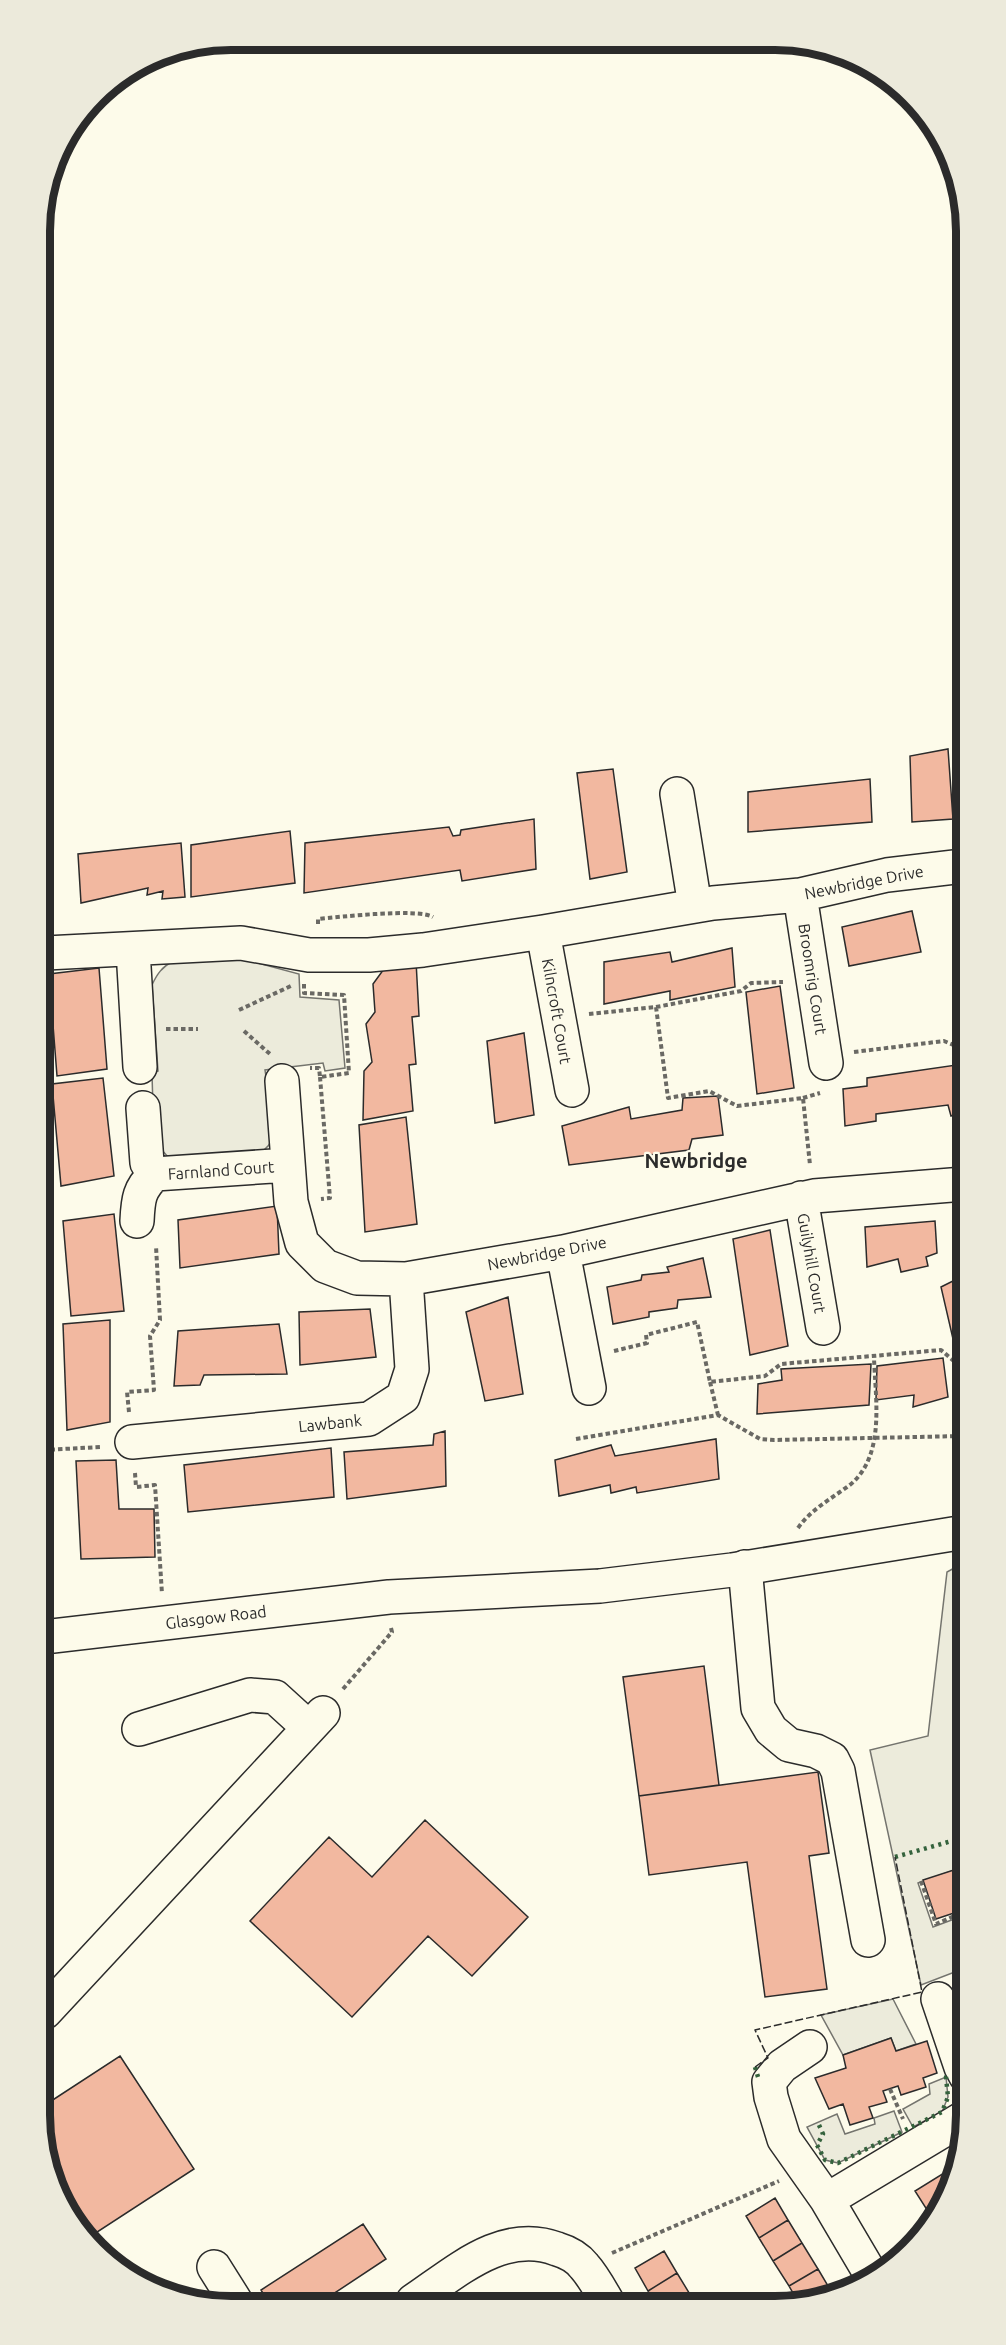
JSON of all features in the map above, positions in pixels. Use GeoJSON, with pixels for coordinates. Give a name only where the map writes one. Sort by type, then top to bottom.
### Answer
{"type":"FeatureCollection","features":[{"type":"Feature","properties":{"kind":"main road"},"geometry":{"type":"LineString","coordinates":[[677,794],[695,906]]}},
{"type":"Feature","properties":{"kind":"main road","name":"Newbridge Drive"},"geometry":{"type":"LineString","coordinates":[[50,953],[241,943],[309,955],[369,955],[423,950],[695,906],[800,895],[887,875],[957,867]]}},
{"type":"Feature","properties":{"kind":"main road","name":"Broomrig Court"},"geometry":{"type":"LineString","coordinates":[[800,895],[813,981],[837,1068]]}},
{"type":"Feature","properties":{"kind":"main road","name":"Kilncroft Court"},"geometry":{"type":"LineString","coordinates":[[543,932],[572,1090]]}},
{"type":"Feature","properties":{"kind":"main road"},"geometry":{"type":"LineString","coordinates":[[133,950],[140,1068]]}},
{"type":"Feature","properties":{"kind":"main road","name":"Newbridge Drive"},"geometry":{"type":"LineString","coordinates":[[295,1075],[288,1165],[291,1202],[302,1243],[325,1266],[357,1278],[406,1279],[563,1252],[807,1197],[956,1185]]}},
{"type":"Feature","properties":{"kind":"main road","name":"Farnland Court"},"geometry":{"type":"LineString","coordinates":[[143,1108],[147,1163],[155,1174]]}},
{"type":"Feature","properties":{"kind":"main road","name":"Farnland Court"},"geometry":{"type":"LineString","coordinates":[[137,1221],[138,1202],[144,1185],[155,1174],[288,1165]]}},
{"type":"Feature","properties":{"kind":"main road","name":"Guilyhill Court"},"geometry":{"type":"LineString","coordinates":[[807,1197],[823,1328]]}},
{"type":"Feature","properties":{"kind":"main road"},"geometry":{"type":"LineString","coordinates":[[563,1252],[586,1373]]}},
{"type":"Feature","properties":{"kind":"main road","name":"Lawbank"},"geometry":{"type":"LineString","coordinates":[[121,1445],[369,1419],[403,1397],[412,1368],[406,1279]]}},
{"type":"Feature","properties":{"kind":"main road","name":"Glasgow Road"},"geometry":{"type":"LineString","coordinates":[[49,1636],[389,1597],[600,1586],[745,1567],[956,1533]]}},
{"type":"Feature","properties":{"kind":"main road"},"geometry":{"type":"LineString","coordinates":[[745,1567],[758,1708],[771,1730],[789,1745],[816,1751],[832,1759],[838,1771],[868,1940]]}},
{"type":"Feature","properties":{"kind":"main road"},"geometry":{"type":"LineString","coordinates":[[49,2008],[316,1720],[275,1697],[250,1695],[139,1729]]}},
{"type":"Feature","properties":{"kind":"main road"},"geometry":{"type":"LineString","coordinates":[[938,1999],[956,2052]]}},
{"type":"Feature","properties":{"kind":"main road"},"geometry":{"type":"LineString","coordinates":[[810,2047],[782,2066],[769,2082],[771,2097],[783,2139],[826,2200],[868,2269]]}},
{"type":"Feature","properties":{"kind":"main road"},"geometry":{"type":"LineString","coordinates":[[826,2200],[956,2123]]}},
{"type":"Feature","properties":{"kind":"main road"},"geometry":{"type":"LineString","coordinates":[[420,2296],[485,2253],[517,2244],[550,2246],[568,2253],[584,2265],[604,2296]]}},
{"type":"Feature","properties":{"kind":"main road"},"geometry":{"type":"LineString","coordinates":[[213,2267],[232,2296]]}},
{"type":"Feature","properties":{"kind":"path"},"geometry":{"type":"LineString","coordinates":[[239,1010],[304,980],[304,993],[344,995],[349,1073],[320,1077]]}},
{"type":"Feature","properties":{"kind":"path"},"geometry":{"type":"LineString","coordinates":[[558,1018],[656,1007],[741,992],[751,984],[813,981]]}},
{"type":"Feature","properties":{"kind":"path"},"geometry":{"type":"LineString","coordinates":[[656,1007],[668,1098],[709,1091],[737,1106],[803,1098],[837,1068],[944,1041],[957,1046]]}},
{"type":"Feature","properties":{"kind":"path"},"geometry":{"type":"LineString","coordinates":[[291,1202],[330,1198],[319,1068],[295,1075]]}},
{"type":"Feature","properties":{"kind":"path"},"geometry":{"type":"LineString","coordinates":[[803,1098],[807,1197]]}},
{"type":"Feature","properties":{"kind":"path"},"geometry":{"type":"LineString","coordinates":[[586,1373],[647,1343],[646,1335],[697,1322],[718,1415]]}},
{"type":"Feature","properties":{"kind":"path"},"geometry":{"type":"LineString","coordinates":[[710,1382],[765,1376],[781,1364],[941,1350],[956,1362]]}},
{"type":"Feature","properties":{"kind":"path"},"geometry":{"type":"LineString","coordinates":[[796,1537],[797,1530],[806,1516],[854,1482],[868,1461],[875,1438],[874,1357]]}},
{"type":"Feature","properties":{"kind":"path"},"geometry":{"type":"LineString","coordinates":[[576,1438],[718,1415],[760,1439],[956,1436]]}},
{"type":"Feature","properties":{"kind":"path"},"geometry":{"type":"LineString","coordinates":[[49,1450],[121,1445]]}},
{"type":"Feature","properties":{"kind":"path"},"geometry":{"type":"LineString","coordinates":[[316,1720],[392,1632],[389,1597]]}},
{"type":"Feature","properties":{"kind":"path"},"geometry":{"type":"LineString","coordinates":[[921,1881],[936,1924],[956,1915]]}},
{"type":"Feature","properties":{"kind":"path"},"geometry":{"type":"LineString","coordinates":[[584,2265],[799,2162]]}},
{"type":"Feature","properties":{"kind":"shaded area"},"geometry":{"type":"Polygon","coordinates":[[[243,959],[299,974],[300,997],[339,1000],[345,1068],[325,1071],[323,1063],[265,1070],[273,1117],[273,1135],[268,1146],[253,1157],[169,1158],[160,1148],[153,1108],[152,1074],[158,1071],[152,985],[160,971],[173,961],[243,959]]]}},
{"type":"Feature","properties":{"kind":"shaded area"},"geometry":{"type":"Polygon","coordinates":[[[956,1567],[956,1869],[918,1883],[933,1927],[956,1918],[956,1972],[921,1985],[870,1750],[928,1736],[947,1572],[956,1567]]]}},
{"type":"Feature","properties":{"kind":"shaded area"},"geometry":{"type":"Polygon","coordinates":[[[893,1999],[916,2044],[896,2051],[891,2038],[843,2055],[821,2015],[893,1999]]]}},
{"type":"Feature","properties":{"kind":"shaded area"},"geometry":{"type":"Polygon","coordinates":[[[946,2077],[948,2097],[942,2112],[913,2127],[903,2109],[930,2094],[929,2084],[946,2077]]]}},
{"type":"Feature","properties":{"kind":"shaded area"},"geometry":{"type":"Polygon","coordinates":[[[894,2111],[902,2132],[838,2163],[825,2160],[807,2127],[837,2114],[845,2134],[875,2124],[874,2118],[894,2111]]]}},
{"type":"Feature","properties":{"kind":"building"},"geometry":{"type":"Polygon","coordinates":[[[948,749],[953,819],[912,822],[910,756],[948,749]]]}},
{"type":"Feature","properties":{"kind":"building"},"geometry":{"type":"Polygon","coordinates":[[[613,769],[627,872],[590,879],[577,773],[613,769]]]}},
{"type":"Feature","properties":{"kind":"building"},"geometry":{"type":"Polygon","coordinates":[[[870,779],[872,822],[748,832],[748,792],[870,779]]]}},
{"type":"Feature","properties":{"kind":"building"},"geometry":{"type":"Polygon","coordinates":[[[534,819],[536,869],[462,881],[460,870],[304,893],[305,843],[449,827],[453,836],[460,835],[461,830],[534,819]]]}},
{"type":"Feature","properties":{"kind":"building"},"geometry":{"type":"Polygon","coordinates":[[[290,831],[295,883],[191,897],[191,845],[290,831]]]}},
{"type":"Feature","properties":{"kind":"building"},"geometry":{"type":"Polygon","coordinates":[[[181,843],[185,897],[162,899],[163,891],[147,895],[148,888],[81,903],[78,854],[181,843]]]}},
{"type":"Feature","properties":{"kind":"building"},"geometry":{"type":"Polygon","coordinates":[[[912,911],[921,952],[849,966],[842,927],[912,911]]]}},
{"type":"Feature","properties":{"kind":"building"},"geometry":{"type":"Polygon","coordinates":[[[732,948],[735,987],[670,1000],[670,991],[604,1004],[604,962],[670,952],[672,962],[732,948]]]}},
{"type":"Feature","properties":{"kind":"building"},"geometry":{"type":"Polygon","coordinates":[[[416,961],[419,1016],[412,1017],[416,1064],[409,1065],[413,1111],[363,1120],[364,1071],[372,1062],[366,1024],[375,1012],[373,984],[389,962],[416,961]]]}},
{"type":"Feature","properties":{"kind":"building"},"geometry":{"type":"Polygon","coordinates":[[[99,968],[107,1069],[57,1076],[50,974],[99,968]]]}},
{"type":"Feature","properties":{"kind":"building"},"geometry":{"type":"Polygon","coordinates":[[[780,986],[794,1088],[757,1094],[746,992],[780,986]]]}},
{"type":"Feature","properties":{"kind":"building"},"geometry":{"type":"Polygon","coordinates":[[[524,1033],[534,1115],[495,1123],[487,1041],[524,1033]]]}},
{"type":"Feature","properties":{"kind":"building"},"geometry":{"type":"Polygon","coordinates":[[[957,1065],[957,1114],[951,1116],[948,1105],[876,1114],[876,1121],[845,1126],[843,1089],[867,1086],[867,1078],[957,1065]]]}},
{"type":"Feature","properties":{"kind":"building"},"geometry":{"type":"Polygon","coordinates":[[[103,1078],[114,1176],[61,1186],[52,1084],[103,1078]]]}},
{"type":"Feature","properties":{"kind":"building"},"geometry":{"type":"Polygon","coordinates":[[[718,1096],[723,1135],[692,1139],[689,1150],[569,1165],[562,1126],[629,1107],[631,1119],[682,1110],[683,1098],[718,1096]]]}},
{"type":"Feature","properties":{"kind":"building"},"geometry":{"type":"Polygon","coordinates":[[[406,1117],[417,1224],[365,1232],[359,1125],[406,1117]]]}},
{"type":"Feature","properties":{"kind":"building"},"geometry":{"type":"Polygon","coordinates":[[[277,1206],[279,1254],[180,1268],[178,1220],[277,1206]]]}},
{"type":"Feature","properties":{"kind":"building"},"geometry":{"type":"Polygon","coordinates":[[[114,1214],[124,1311],[71,1316],[63,1221],[114,1214]]]}},
{"type":"Feature","properties":{"kind":"building"},"geometry":{"type":"Polygon","coordinates":[[[935,1221],[937,1253],[926,1257],[928,1266],[901,1272],[898,1259],[867,1267],[865,1227],[935,1221]]]}},
{"type":"Feature","properties":{"kind":"building"},"geometry":{"type":"Polygon","coordinates":[[[956,1223],[956,1352],[941,1287],[953,1281],[953,1224],[956,1223]]]}},
{"type":"Feature","properties":{"kind":"building"},"geometry":{"type":"Polygon","coordinates":[[[770,1230],[788,1346],[750,1355],[733,1239],[770,1230]]]}},
{"type":"Feature","properties":{"kind":"building"},"geometry":{"type":"Polygon","coordinates":[[[703,1258],[711,1297],[678,1300],[677,1308],[649,1312],[649,1317],[613,1324],[607,1287],[641,1280],[642,1275],[669,1272],[667,1267],[703,1258]]]}},
{"type":"Feature","properties":{"kind":"building"},"geometry":{"type":"Polygon","coordinates":[[[508,1297],[523,1394],[485,1401],[466,1312],[508,1297]]]}},
{"type":"Feature","properties":{"kind":"building"},"geometry":{"type":"Polygon","coordinates":[[[370,1309],[376,1357],[300,1365],[299,1312],[370,1309]]]}},
{"type":"Feature","properties":{"kind":"building"},"geometry":{"type":"Polygon","coordinates":[[[110,1320],[110,1422],[67,1430],[63,1324],[110,1320]]]}},
{"type":"Feature","properties":{"kind":"building"},"geometry":{"type":"Polygon","coordinates":[[[279,1324],[287,1374],[204,1375],[200,1385],[174,1386],[178,1331],[279,1324]]]}},
{"type":"Feature","properties":{"kind":"building"},"geometry":{"type":"Polygon","coordinates":[[[943,1358],[948,1397],[913,1407],[914,1395],[876,1400],[877,1366],[943,1358]]]}},
{"type":"Feature","properties":{"kind":"building"},"geometry":{"type":"Polygon","coordinates":[[[871,1364],[869,1405],[757,1414],[758,1384],[782,1380],[781,1369],[871,1364]]]}},
{"type":"Feature","properties":{"kind":"building"},"geometry":{"type":"Polygon","coordinates":[[[445,1431],[446,1486],[347,1499],[344,1452],[433,1445],[434,1434],[445,1431]]]}},
{"type":"Feature","properties":{"kind":"building"},"geometry":{"type":"Polygon","coordinates":[[[716,1439],[719,1479],[637,1493],[636,1487],[611,1493],[610,1485],[559,1496],[555,1460],[611,1445],[615,1456],[716,1439]]]}},
{"type":"Feature","properties":{"kind":"building"},"geometry":{"type":"Polygon","coordinates":[[[331,1448],[334,1497],[188,1512],[184,1465],[331,1448]]]}},
{"type":"Feature","properties":{"kind":"building"},"geometry":{"type":"Polygon","coordinates":[[[116,1460],[119,1509],[154,1509],[155,1557],[81,1559],[76,1461],[116,1460]]]}},
{"type":"Feature","properties":{"kind":"building"},"geometry":{"type":"Polygon","coordinates":[[[704,1666],[719,1785],[639,1796],[623,1677],[704,1666]]]}},
{"type":"Feature","properties":{"kind":"building"},"geometry":{"type":"Polygon","coordinates":[[[818,1772],[829,1853],[809,1856],[827,1989],[765,1997],[747,1862],[649,1875],[639,1796],[818,1772]]]}},
{"type":"Feature","properties":{"kind":"building"},"geometry":{"type":"Polygon","coordinates":[[[425,1820],[528,1917],[472,1976],[428,1936],[352,2017],[250,1921],[329,1837],[372,1877],[425,1820]]]}},
{"type":"Feature","properties":{"kind":"building"},"geometry":{"type":"Polygon","coordinates":[[[956,1869],[956,1912],[936,1919],[923,1880],[956,1869]]]}},
{"type":"Feature","properties":{"kind":"building"},"geometry":{"type":"Polygon","coordinates":[[[891,2038],[896,2051],[927,2041],[937,2073],[923,2078],[926,2087],[901,2095],[898,2086],[883,2091],[887,2102],[869,2107],[873,2118],[850,2125],[843,2104],[829,2109],[815,2078],[846,2068],[843,2055],[891,2038]]]}},
{"type":"Feature","properties":{"kind":"building"},"geometry":{"type":"Polygon","coordinates":[[[120,2056],[194,2169],[95,2234],[80,2215],[63,2184],[51,2138],[49,2102],[120,2056]]]}},
{"type":"Feature","properties":{"kind":"building"},"geometry":{"type":"Polygon","coordinates":[[[944,2173],[946,2175],[928,2211],[915,2191],[944,2173]]]}},
{"type":"Feature","properties":{"kind":"building"},"geometry":{"type":"Polygon","coordinates":[[[775,2198],[788,2220],[759,2238],[746,2216],[775,2198]]]}},
{"type":"Feature","properties":{"kind":"building"},"geometry":{"type":"Polygon","coordinates":[[[788,2220],[802,2243],[773,2261],[759,2238],[788,2220]]]}},
{"type":"Feature","properties":{"kind":"building"},"geometry":{"type":"Polygon","coordinates":[[[363,2224],[386,2259],[330,2296],[264,2296],[261,2290],[363,2224]]]}},
{"type":"Feature","properties":{"kind":"building"},"geometry":{"type":"Polygon","coordinates":[[[802,2243],[818,2269],[789,2286],[773,2261],[802,2243]]]}},
{"type":"Feature","properties":{"kind":"building"},"geometry":{"type":"Polygon","coordinates":[[[664,2251],[677,2273],[648,2291],[635,2268],[664,2251]]]}},
{"type":"Feature","properties":{"kind":"building"},"geometry":{"type":"Polygon","coordinates":[[[818,2269],[829,2287],[794,2294],[789,2286],[818,2269]]]}},
{"type":"Feature","properties":{"kind":"building"},"geometry":{"type":"Polygon","coordinates":[[[677,2273],[691,2296],[651,2296],[648,2291],[677,2273]]]}},
{"type":"Feature","properties":{"kind":"hedge"},"geometry":{"type":"LineString","coordinates":[[895,1857],[956,1840]]}},
{"type":"Feature","properties":{"kind":"hedge"},"geometry":{"type":"LineString","coordinates":[[755,2067],[758,2077]]}},
{"type":"Feature","properties":{"kind":"hedge"},"geometry":{"type":"LineString","coordinates":[[819,2125],[823,2134],[817,2145],[825,2160],[838,2163],[942,2112],[948,2097],[946,2077],[950,2074]]}},
{"type":"Feature","properties":{"kind":"fence"},"geometry":{"type":"LineString","coordinates":[[755,2067],[768,2058],[755,2030],[922,1992],[895,1857]]}},
{"type":"Feature","properties":{"kind":"district","name":"Newbridge"},"geometry":{"type":"Point","coordinates":[696,1160]}}]}
